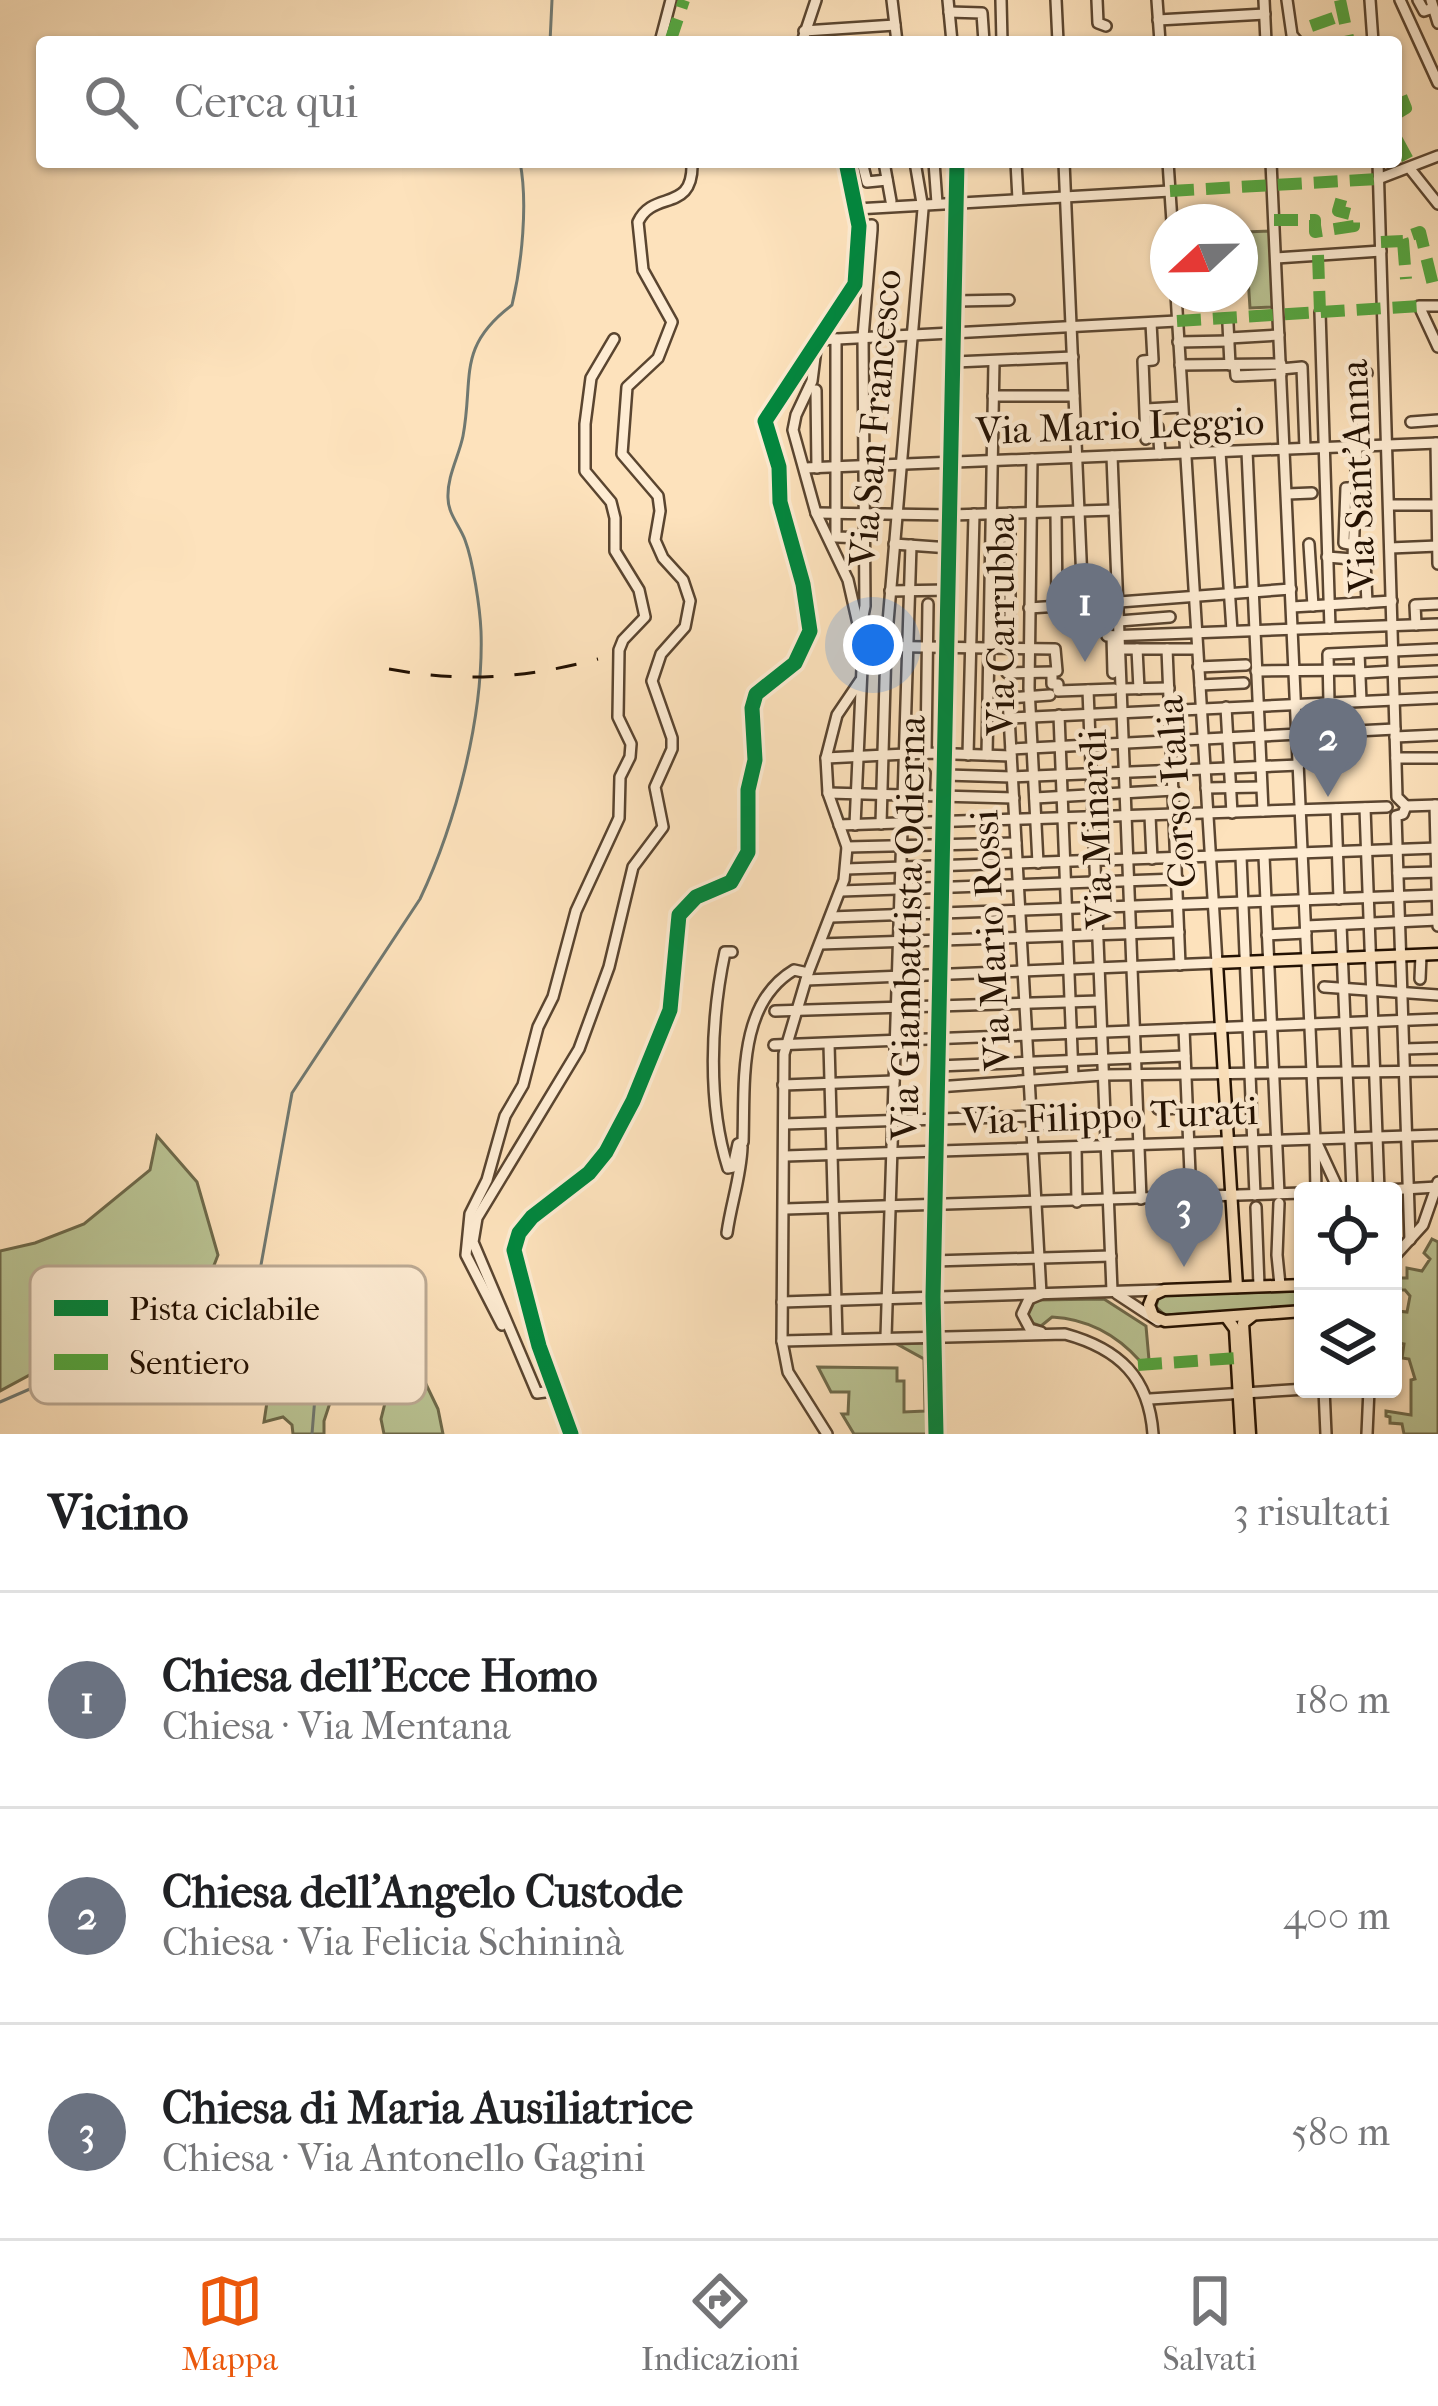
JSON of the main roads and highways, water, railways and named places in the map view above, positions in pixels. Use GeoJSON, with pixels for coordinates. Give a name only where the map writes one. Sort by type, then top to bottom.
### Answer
{"type":"FeatureCollection","features":[{"type":"Feature","properties":{"kind":"main road","name":"Corso Italia"},"geometry":{"type":"LineString","coordinates":[[1237,1287],[1217,964],[1438,954]]}},
{"type":"Feature","properties":{"kind":"main road"},"geometry":{"type":"LineString","coordinates":[[1294,1285],[1163,1290],[1153,1294],[1149,1305],[1150,1313],[1163,1321],[1294,1312]]}},
{"type":"Feature","properties":{"kind":"main road"},"geometry":{"type":"LineString","coordinates":[[1243,1394],[1244,1323],[1252,1315]]}},
{"type":"Feature","properties":{"kind":"main road"},"geometry":{"type":"LineString","coordinates":[[1224,1317],[1235,1329],[1246,1434]]}},
{"type":"Feature","properties":{"kind":"waterway"},"geometry":{"type":"LineString","coordinates":[[550,36],[552,0]]}},
{"type":"Feature","properties":{"kind":"waterway"},"geometry":{"type":"LineString","coordinates":[[261,1266],[292,1093],[420,899],[465,768],[478,698],[481,631],[471,560],[450,509],[448,490],[463,436],[475,350],[494,320],[512,305],[523,233],[521,168]]}},
{"type":"Feature","properties":{"kind":"waterway"},"geometry":{"type":"LineString","coordinates":[[0,1402],[30,1389]]}},
{"type":"Feature","properties":{"kind":"waterway"},"geometry":{"type":"LineString","coordinates":[[312,1434],[314,1404]]}},
{"type":"Feature","properties":{"kind":"railway"},"geometry":{"type":"LineString","coordinates":[[389,669],[494,676],[598,659]]}},
{"type":"Feature","properties":{"kind":"place","name":"Chiesa dell'Ecce Homo"},"geometry":{"type":"Point","coordinates":[1085,662]}},
{"type":"Feature","properties":{"kind":"place","name":"Chiesa dell'Angelo Custode"},"geometry":{"type":"Point","coordinates":[1328,797]}},
{"type":"Feature","properties":{"kind":"place","name":"Chiesa di Maria Ausiliatrice"},"geometry":{"type":"Point","coordinates":[1184,1267]}}]}
